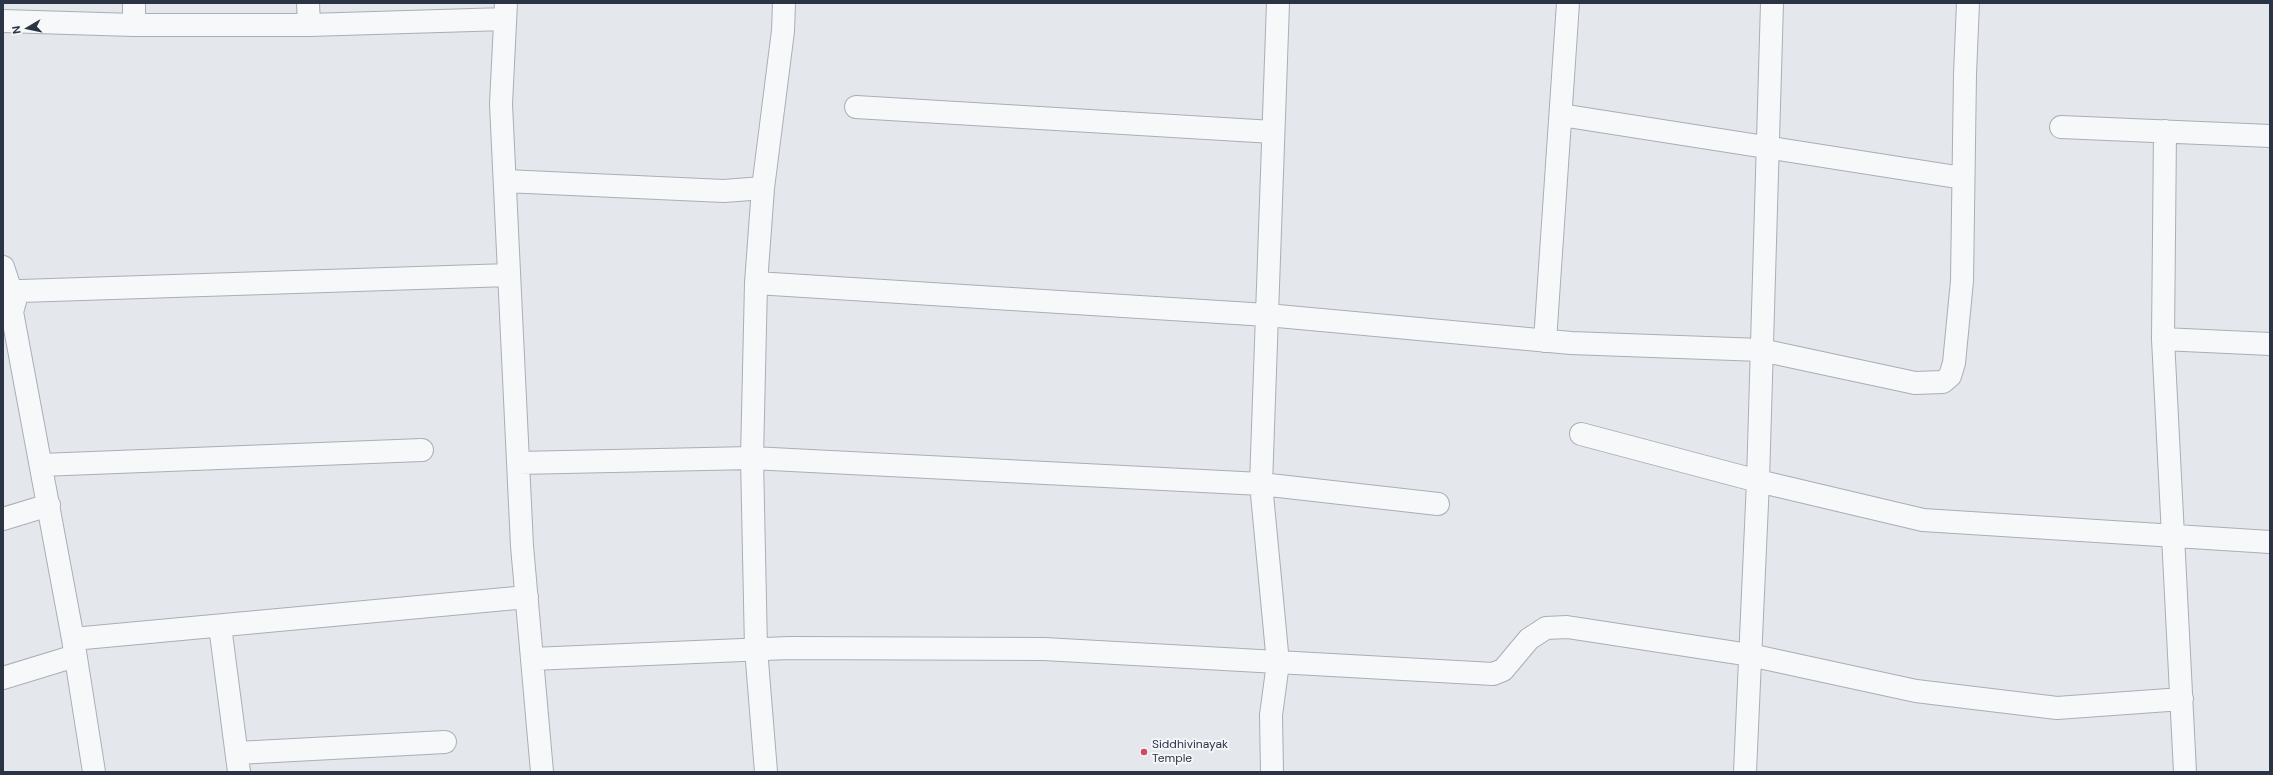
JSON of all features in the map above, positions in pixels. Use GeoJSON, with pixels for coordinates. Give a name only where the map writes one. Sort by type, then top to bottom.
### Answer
{"type":"FeatureCollection","features":[{"type":"Feature","properties":{"kind":"street"},"geometry":{"type":"LineString","coordinates":[[134,3],[134,25]]}},
{"type":"Feature","properties":{"kind":"street"},"geometry":{"type":"LineString","coordinates":[[308,3],[309,25]]}},
{"type":"Feature","properties":{"kind":"street"},"geometry":{"type":"LineString","coordinates":[[766,772],[756,649],[752,458],[756,283],[763,188],[784,31],[784,3]]}},
{"type":"Feature","properties":{"kind":"street"},"geometry":{"type":"LineString","coordinates":[[1272,772],[1271,714],[1278,663],[1261,484],[1278,3]]}},
{"type":"Feature","properties":{"kind":"street"},"geometry":{"type":"LineString","coordinates":[[1546,341],[1568,3]]}},
{"type":"Feature","properties":{"kind":"street"},"geometry":{"type":"LineString","coordinates":[[1745,772],[1758,481],[1772,3]]}},
{"type":"Feature","properties":{"kind":"street"},"geometry":{"type":"LineString","coordinates":[[756,283],[1267,314],[1546,341],[1761,350],[1915,383],[1943,382],[1950,376],[1954,364],[1962,281],[1965,74],[1968,3]]}},
{"type":"Feature","properties":{"kind":"street"},"geometry":{"type":"LineString","coordinates":[[3,21],[134,25],[309,25],[505,11],[501,104],[518,463],[526,597],[542,772]]}},
{"type":"Feature","properties":{"kind":"street"},"geometry":{"type":"LineString","coordinates":[[856,107],[1273,132]]}},
{"type":"Feature","properties":{"kind":"street"},"geometry":{"type":"LineString","coordinates":[[1561,115],[1963,178]]}},
{"type":"Feature","properties":{"kind":"street"},"geometry":{"type":"LineString","coordinates":[[2061,127],[2270,136]]}},
{"type":"Feature","properties":{"kind":"street"},"geometry":{"type":"LineString","coordinates":[[2165,131],[2163,339],[2185,772]]}},
{"type":"Feature","properties":{"kind":"street"},"geometry":{"type":"LineString","coordinates":[[505,181],[724,191],[763,188]]}},
{"type":"Feature","properties":{"kind":"street"},"geometry":{"type":"LineString","coordinates":[[3,267],[14,300],[12,312],[49,505],[94,772]]}},
{"type":"Feature","properties":{"kind":"street"},"geometry":{"type":"LineString","coordinates":[[14,300],[21,291],[509,275]]}},
{"type":"Feature","properties":{"kind":"street"},"geometry":{"type":"LineString","coordinates":[[2163,339],[2270,344]]}},
{"type":"Feature","properties":{"kind":"street"},"geometry":{"type":"LineString","coordinates":[[1581,434],[1758,481],[1923,520],[2270,542]]}},
{"type":"Feature","properties":{"kind":"street"},"geometry":{"type":"LineString","coordinates":[[41,465],[422,450]]}},
{"type":"Feature","properties":{"kind":"street"},"geometry":{"type":"LineString","coordinates":[[518,463],[752,458],[1261,484],[1438,504]]}},
{"type":"Feature","properties":{"kind":"street"},"geometry":{"type":"LineString","coordinates":[[3,519],[49,505]]}},
{"type":"Feature","properties":{"kind":"street"},"geometry":{"type":"LineString","coordinates":[[3,678],[74,648],[220,626],[526,597]]}},
{"type":"Feature","properties":{"kind":"street"},"geometry":{"type":"LineString","coordinates":[[220,626],[238,762],[445,742]]}},
{"type":"Feature","properties":{"kind":"street"},"geometry":{"type":"LineString","coordinates":[[532,659],[756,649],[1044,649],[1493,674],[1503,670],[1529,639],[1546,628],[1566,627],[1750,655],[1916,691],[2057,708],[2182,699]]}},
{"type":"Feature","properties":{"kind":"place","name":"Siddhivinayak Temple"},"geometry":{"type":"Point","coordinates":[1144,752]}}]}
